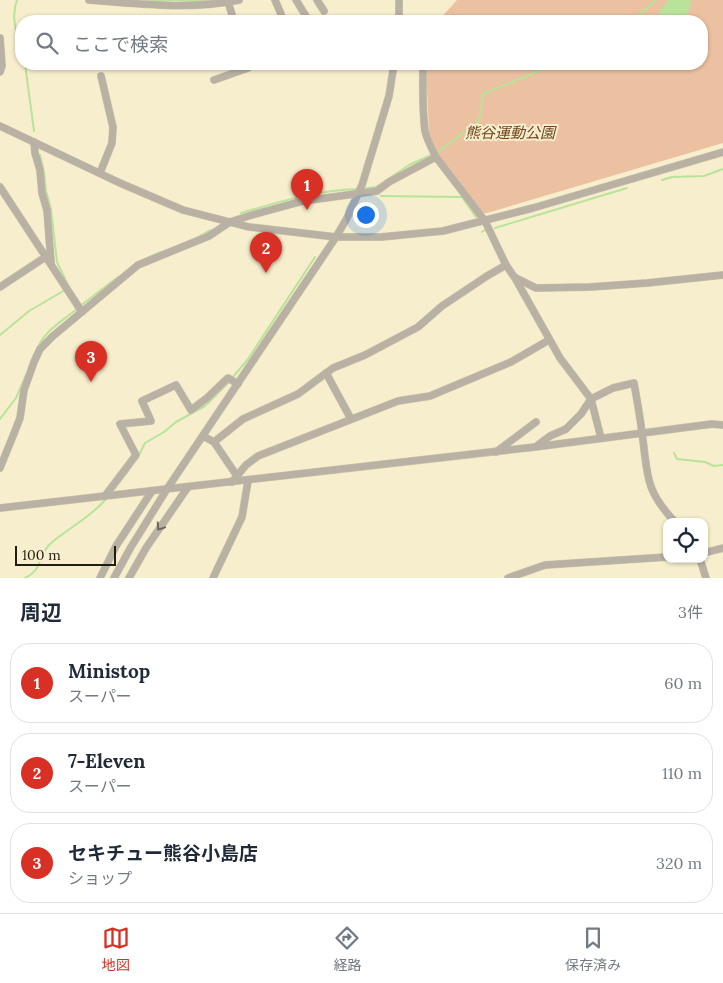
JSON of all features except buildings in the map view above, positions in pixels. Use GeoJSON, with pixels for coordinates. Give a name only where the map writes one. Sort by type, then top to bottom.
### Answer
{"type":"FeatureCollection","features":[{"type":"Feature","properties":{"kind":"street"},"geometry":{"type":"LineString","coordinates":[[89,0],[199,6],[239,0]]}},
{"type":"Feature","properties":{"kind":"street"},"geometry":{"type":"LineString","coordinates":[[275,0],[281,15]]}},
{"type":"Feature","properties":{"kind":"street"},"geometry":{"type":"LineString","coordinates":[[296,0],[305,15]]}},
{"type":"Feature","properties":{"kind":"street"},"geometry":{"type":"LineString","coordinates":[[317,0],[324,11]]}},
{"type":"Feature","properties":{"kind":"street"},"geometry":{"type":"LineString","coordinates":[[228,2],[232,15]]}},
{"type":"Feature","properties":{"kind":"street"},"geometry":{"type":"LineString","coordinates":[[398,2],[399,15]]}},
{"type":"Feature","properties":{"kind":"street"},"geometry":{"type":"LineString","coordinates":[[0,38],[2,66],[0,72]]}},
{"type":"Feature","properties":{"kind":"street"},"geometry":{"type":"LineString","coordinates":[[214,80],[242,70]]}},
{"type":"Feature","properties":{"kind":"street"},"geometry":{"type":"LineString","coordinates":[[114,578],[167,489],[203,436],[234,381],[336,237],[360,193],[389,96],[393,70]]}},
{"type":"Feature","properties":{"kind":"street"},"geometry":{"type":"LineString","coordinates":[[423,70],[425,133],[434,155],[485,221],[506,265],[516,278],[549,340],[591,399],[601,438]]}},
{"type":"Feature","properties":{"kind":"street"},"geometry":{"type":"LineString","coordinates":[[100,173],[112,144],[114,127],[101,76]]}},
{"type":"Feature","properties":{"kind":"street"},"geometry":{"type":"LineString","coordinates":[[0,126],[183,210],[249,227],[336,237],[381,237],[443,231],[485,221],[723,152]]}},
{"type":"Feature","properties":{"kind":"street"},"geometry":{"type":"LineString","coordinates":[[34,142],[40,170],[42,194],[47,210],[49,259]]}},
{"type":"Feature","properties":{"kind":"street"},"geometry":{"type":"LineString","coordinates":[[0,468],[20,418],[24,390],[40,349],[138,265],[209,236],[230,222],[252,214],[303,202],[377,191],[434,155]]}},
{"type":"Feature","properties":{"kind":"street"},"geometry":{"type":"LineString","coordinates":[[0,187],[49,259],[81,312]]}},
{"type":"Feature","properties":{"kind":"street"},"geometry":{"type":"LineString","coordinates":[[0,287],[49,259]]}},
{"type":"Feature","properties":{"kind":"street"},"geometry":{"type":"LineString","coordinates":[[214,442],[243,419],[298,394],[333,368],[365,355],[418,327],[442,306],[506,265]]}},
{"type":"Feature","properties":{"kind":"street"},"geometry":{"type":"LineString","coordinates":[[516,278],[536,288],[590,287],[723,275]]}},
{"type":"Feature","properties":{"kind":"street"},"geometry":{"type":"LineString","coordinates":[[232,482],[246,465],[258,456],[398,401],[430,396],[511,362],[549,340]]}},
{"type":"Feature","properties":{"kind":"street"},"geometry":{"type":"LineString","coordinates":[[326,373],[351,419]]}},
{"type":"Feature","properties":{"kind":"street"},"geometry":{"type":"LineString","coordinates":[[105,496],[136,455],[120,424],[151,421],[142,401],[176,385],[191,410],[234,381]]}},
{"type":"Feature","properties":{"kind":"street"},"geometry":{"type":"LineString","coordinates":[[535,447],[550,436],[566,429],[581,414],[591,399],[613,388],[634,383],[649,484],[661,507],[671,518]]}},
{"type":"Feature","properties":{"kind":"street"},"geometry":{"type":"LineString","coordinates":[[496,452],[536,422]]}},
{"type":"Feature","properties":{"kind":"street"},"geometry":{"type":"LineString","coordinates":[[0,508],[496,452],[712,424],[723,425]]}},
{"type":"Feature","properties":{"kind":"street"},"geometry":{"type":"LineString","coordinates":[[203,436],[214,442],[237,476]]}},
{"type":"Feature","properties":{"kind":"street"},"geometry":{"type":"LineString","coordinates":[[213,578],[242,517],[248,481]]}},
{"type":"Feature","properties":{"kind":"street"},"geometry":{"type":"LineString","coordinates":[[129,578],[146,548],[188,487]]}},
{"type":"Feature","properties":{"kind":"street"},"geometry":{"type":"LineString","coordinates":[[100,578],[116,546],[152,491]]}},
{"type":"Feature","properties":{"kind":"street"},"geometry":{"type":"LineString","coordinates":[[708,552],[723,548]]}},
{"type":"Feature","properties":{"kind":"street"},"geometry":{"type":"LineString","coordinates":[[508,578],[545,565],[663,557]]}},
{"type":"Feature","properties":{"kind":"street"},"geometry":{"type":"LineString","coordinates":[[701,563],[706,578]]}},
{"type":"Feature","properties":{"kind":"green space","name":"熊谷運動公園"},"geometry":{"type":"Polygon","coordinates":[[[457,0],[723,0],[723,143],[483,213],[436,154],[429,134],[426,70],[708,70],[708,15],[443,15],[457,0]]]}},
{"type":"Feature","properties":{"kind":"shaded area"},"geometry":{"type":"Polygon","coordinates":[[[668,0],[690,0],[691,3],[687,15],[660,15],[659,12],[668,0]]]}},
{"type":"Feature","properties":{"kind":"waterway"},"geometry":{"type":"LineString","coordinates":[[15,24],[14,12],[17,0]]}},
{"type":"Feature","properties":{"kind":"waterway"},"geometry":{"type":"LineString","coordinates":[[137,0],[207,0]]}},
{"type":"Feature","properties":{"kind":"waterway"},"geometry":{"type":"LineString","coordinates":[[639,15],[656,0]]}},
{"type":"Feature","properties":{"kind":"waterway"},"geometry":{"type":"LineString","coordinates":[[26,70],[34,131]]}},
{"type":"Feature","properties":{"kind":"waterway"},"geometry":{"type":"LineString","coordinates":[[362,189],[376,187],[409,165],[438,152],[479,121],[483,94],[541,70]]}},
{"type":"Feature","properties":{"kind":"waterway"},"geometry":{"type":"LineString","coordinates":[[40,155],[51,209],[57,262],[69,287]]}},
{"type":"Feature","properties":{"kind":"waterway"},"geometry":{"type":"LineString","coordinates":[[662,180],[672,177],[704,176],[723,169]]}},
{"type":"Feature","properties":{"kind":"waterway"},"geometry":{"type":"LineString","coordinates":[[495,228],[627,188]]}},
{"type":"Feature","properties":{"kind":"waterway"},"geometry":{"type":"LineString","coordinates":[[241,213],[313,194],[358,189]]}},
{"type":"Feature","properties":{"kind":"waterway"},"geometry":{"type":"LineString","coordinates":[[381,196],[462,197],[476,217]]}},
{"type":"Feature","properties":{"kind":"waterway"},"geometry":{"type":"LineString","coordinates":[[200,236],[211,230]]}},
{"type":"Feature","properties":{"kind":"waterway"},"geometry":{"type":"LineString","coordinates":[[147,258],[161,252]]}},
{"type":"Feature","properties":{"kind":"waterway"},"geometry":{"type":"LineString","coordinates":[[233,377],[248,359],[315,257]]}},
{"type":"Feature","properties":{"kind":"waterway"},"geometry":{"type":"LineString","coordinates":[[80,306],[118,277]]}},
{"type":"Feature","properties":{"kind":"waterway"},"geometry":{"type":"LineString","coordinates":[[0,335],[29,311],[65,290]]}},
{"type":"Feature","properties":{"kind":"waterway"},"geometry":{"type":"LineString","coordinates":[[38,347],[50,331],[77,309]]}},
{"type":"Feature","properties":{"kind":"waterway"},"geometry":{"type":"LineString","coordinates":[[0,419],[16,398],[26,375]]}},
{"type":"Feature","properties":{"kind":"waterway"},"geometry":{"type":"LineString","coordinates":[[139,455],[145,443],[164,432],[176,422],[205,406],[228,383]]}},
{"type":"Feature","properties":{"kind":"waterway"},"geometry":{"type":"LineString","coordinates":[[674,453],[677,459],[705,462],[714,466],[723,465]]}},
{"type":"Feature","properties":{"kind":"waterway"},"geometry":{"type":"LineString","coordinates":[[112,492],[129,470]]}},
{"type":"Feature","properties":{"kind":"waterway"},"geometry":{"type":"LineString","coordinates":[[25,578],[31,575],[38,567],[46,548],[50,544],[93,512],[106,499]]}},
{"type":"Feature","properties":{"kind":"place","name":"Ministop"},"geometry":{"type":"Point","coordinates":[307,210]}},
{"type":"Feature","properties":{"kind":"place","name":"7-Eleven"},"geometry":{"type":"Point","coordinates":[266,273]}},
{"type":"Feature","properties":{"kind":"place","name":"セキチュー熊谷小島店"},"geometry":{"type":"Point","coordinates":[91,382]}}]}
